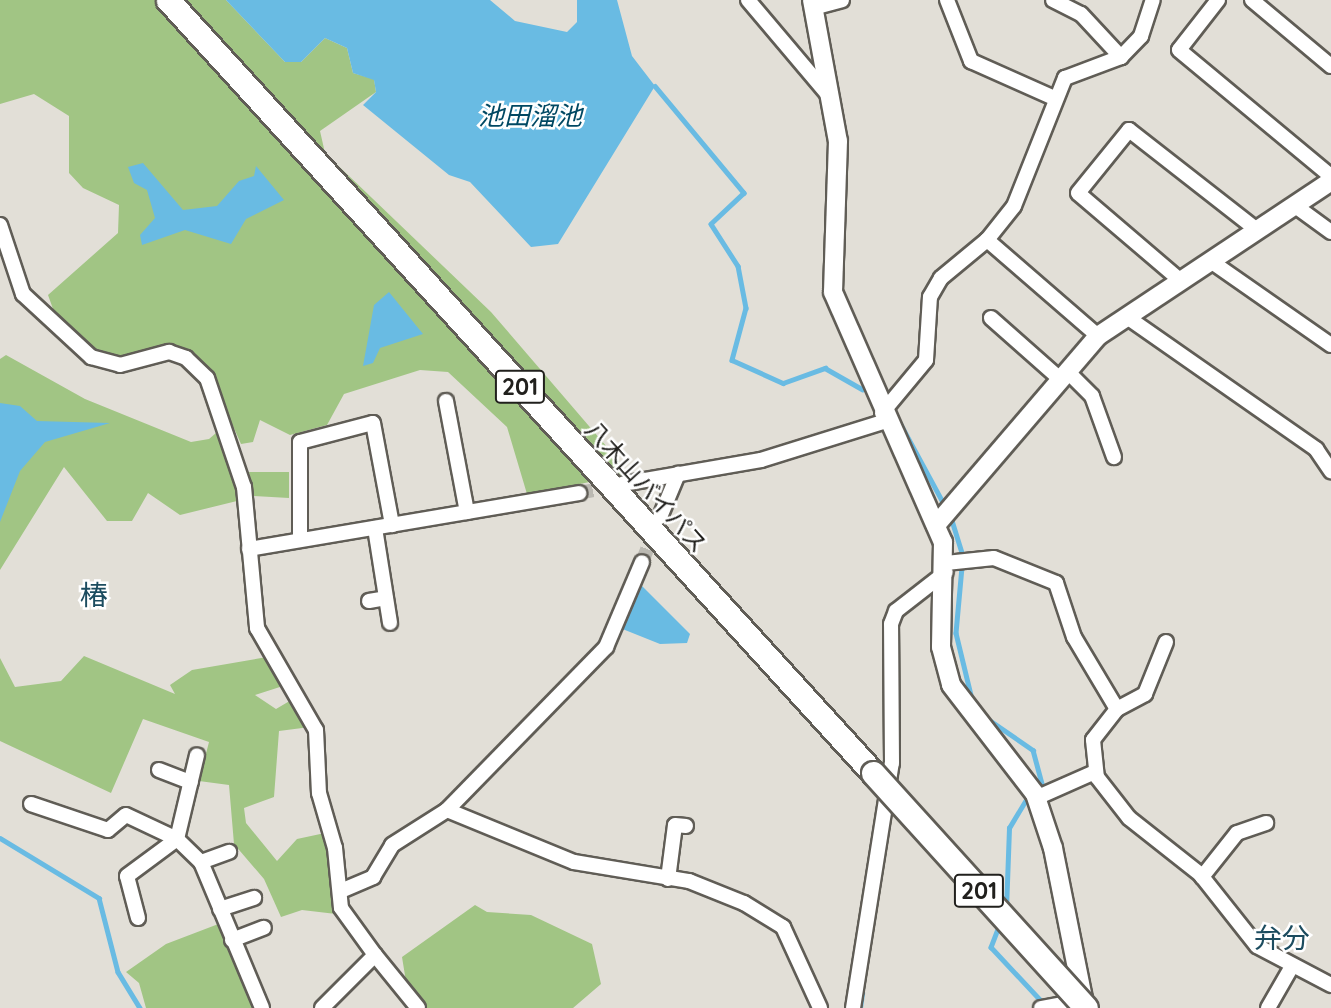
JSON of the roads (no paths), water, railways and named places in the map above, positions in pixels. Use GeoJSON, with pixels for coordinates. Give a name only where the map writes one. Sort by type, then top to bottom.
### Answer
{"type":"FeatureCollection","features":[{"type":"Feature","properties":{"kind":"highway","name":"八木山バイパス"},"geometry":{"type":"LineString","coordinates":[[168,0],[1085,1005]]}},
{"type":"Feature","properties":{"kind":"street"},"geometry":{"type":"LineString","coordinates":[[748,0],[834,102]]}},
{"type":"Feature","properties":{"kind":"street"},"geometry":{"type":"LineString","coordinates":[[842,0],[813,4],[834,102],[833,292],[884,417],[944,516],[954,564],[941,647],[951,685],[1036,797],[1085,1005],[1047,1007]]}},
{"type":"Feature","properties":{"kind":"street"},"geometry":{"type":"LineString","coordinates":[[947,0],[976,66],[1054,98]]}},
{"type":"Feature","properties":{"kind":"street"},"geometry":{"type":"LineString","coordinates":[[1053,0],[1081,14],[1121,57]]}},
{"type":"Feature","properties":{"kind":"street"},"geometry":{"type":"LineString","coordinates":[[944,516],[1098,336],[1212,262],[1331,178],[1178,50],[1218,0]]}},
{"type":"Feature","properties":{"kind":"street"},"geometry":{"type":"LineString","coordinates":[[1252,0],[1331,66]]}},
{"type":"Feature","properties":{"kind":"street"},"geometry":{"type":"LineString","coordinates":[[622,484],[761,460],[884,417],[926,360],[935,287],[955,261],[987,240],[1014,206],[1054,98],[1071,71],[1121,57],[1155,2]]}},
{"type":"Feature","properties":{"kind":"street"},"geometry":{"type":"LineString","coordinates":[[1181,281],[1078,193],[1129,130],[1257,230]]}},
{"type":"Feature","properties":{"kind":"street"},"geometry":{"type":"LineString","coordinates":[[1294,205],[1331,232]]}},
{"type":"Feature","properties":{"kind":"street"},"geometry":{"type":"LineString","coordinates":[[0,225],[23,294],[91,356],[120,365],[169,352],[186,358],[208,378],[244,487],[257,628],[316,730],[319,793],[343,890],[341,908],[418,1008]]}},
{"type":"Feature","properties":{"kind":"street"},"geometry":{"type":"LineString","coordinates":[[987,240],[1098,336]]}},
{"type":"Feature","properties":{"kind":"street"},"geometry":{"type":"LineString","coordinates":[[1212,262],[1331,345]]}},
{"type":"Feature","properties":{"kind":"street"},"geometry":{"type":"LineString","coordinates":[[1127,317],[1316,449],[1331,471]]}},
{"type":"Feature","properties":{"kind":"street"},"geometry":{"type":"LineString","coordinates":[[991,318],[1093,396],[1114,457]]}},
{"type":"Feature","properties":{"kind":"street"},"geometry":{"type":"LineString","coordinates":[[446,401],[467,512]]}},
{"type":"Feature","properties":{"kind":"street"},"geometry":{"type":"LineString","coordinates":[[300,537],[300,442],[373,423],[392,525]]}},
{"type":"Feature","properties":{"kind":"street"},"geometry":{"type":"LineString","coordinates":[[660,517],[678,474]]}},
{"type":"Feature","properties":{"kind":"street"},"geometry":{"type":"LineString","coordinates":[[249,550],[300,537],[375,528],[579,493]]}},
{"type":"Feature","properties":{"kind":"street"},"geometry":{"type":"LineString","coordinates":[[375,528],[390,623]]}},
{"type":"Feature","properties":{"kind":"street"},"geometry":{"type":"LineString","coordinates":[[853,1008],[892,763],[891,624],[896,611],[954,564],[994,558],[1056,583],[1080,648],[1117,709]]}},
{"type":"Feature","properties":{"kind":"street"},"geometry":{"type":"LineString","coordinates":[[343,890],[373,877],[392,845],[447,810],[606,647],[642,562]]}},
{"type":"Feature","properties":{"kind":"street"},"geometry":{"type":"LineString","coordinates":[[369,601],[386,598]]}},
{"type":"Feature","properties":{"kind":"street"},"geometry":{"type":"LineString","coordinates":[[1166,642],[1144,694],[1117,709],[1094,740],[1095,772],[1129,818],[1202,877],[1243,932],[1291,968],[1331,985]]}},
{"type":"Feature","properties":{"kind":"street"},"geometry":{"type":"LineString","coordinates":[[138,918],[127,876],[177,839],[197,755]]}},
{"type":"Feature","properties":{"kind":"street"},"geometry":{"type":"LineString","coordinates":[[159,770],[191,782]]}},
{"type":"Feature","properties":{"kind":"street"},"geometry":{"type":"LineString","coordinates":[[1036,797],[1095,772]]}},
{"type":"Feature","properties":{"kind":"street"},"geometry":{"type":"LineString","coordinates":[[31,804],[108,830],[126,815],[177,839],[201,862],[262,1008]]}},
{"type":"Feature","properties":{"kind":"street"},"geometry":{"type":"LineString","coordinates":[[447,810],[574,862],[668,879],[744,903],[783,927],[820,1008]]}},
{"type":"Feature","properties":{"kind":"street"},"geometry":{"type":"LineString","coordinates":[[1202,877],[1237,833],[1266,823]]}},
{"type":"Feature","properties":{"kind":"street"},"geometry":{"type":"LineString","coordinates":[[668,879],[675,825],[686,826]]}},
{"type":"Feature","properties":{"kind":"street"},"geometry":{"type":"LineString","coordinates":[[201,862],[229,852]]}},
{"type":"Feature","properties":{"kind":"street"},"geometry":{"type":"LineString","coordinates":[[220,909],[254,898]]}},
{"type":"Feature","properties":{"kind":"street"},"geometry":{"type":"LineString","coordinates":[[232,940],[264,928]]}},
{"type":"Feature","properties":{"kind":"street"},"geometry":{"type":"LineString","coordinates":[[322,1008],[375,955]]}},
{"type":"Feature","properties":{"kind":"street"},"geometry":{"type":"LineString","coordinates":[[1268,1008],[1291,968]]}},
{"type":"Feature","properties":{"kind":"water","name":"池田溜池"},"geometry":{"type":"Polygon","coordinates":[[[226,0],[490,0],[515,21],[567,32],[577,22],[577,0],[617,0],[632,56],[655,86],[558,244],[531,247],[470,182],[449,175],[363,105],[376,92],[374,80],[353,73],[347,48],[325,38],[301,62],[285,62],[226,0]]]}},
{"type":"Feature","properties":{"kind":"water"},"geometry":{"type":"Polygon","coordinates":[[[143,163],[183,210],[217,206],[239,181],[254,176],[256,166],[284,200],[246,219],[231,244],[185,230],[142,245],[140,235],[155,218],[147,190],[134,183],[128,167],[143,163]]]}},
{"type":"Feature","properties":{"kind":"water"},"geometry":{"type":"Polygon","coordinates":[[[389,292],[423,334],[380,348],[373,363],[363,366],[374,305],[389,292]]]}},
{"type":"Feature","properties":{"kind":"water"},"geometry":{"type":"Polygon","coordinates":[[[0,403],[20,406],[37,421],[110,423],[45,442],[20,471],[0,522],[0,403]]]}},
{"type":"Feature","properties":{"kind":"water"},"geometry":{"type":"Polygon","coordinates":[[[637,581],[690,634],[687,643],[660,644],[620,628],[637,581]]]}},
{"type":"Feature","properties":{"kind":"waterway"},"geometry":{"type":"LineString","coordinates":[[655,86],[744,193],[711,224],[738,266],[746,308],[732,360],[783,383],[825,368],[862,389]]}},
{"type":"Feature","properties":{"kind":"waterway"},"geometry":{"type":"LineString","coordinates":[[898,419],[945,506]]}},
{"type":"Feature","properties":{"kind":"waterway"},"geometry":{"type":"LineString","coordinates":[[950,514],[963,556],[956,633],[972,699]]}},
{"type":"Feature","properties":{"kind":"waterway"},"geometry":{"type":"LineString","coordinates":[[988,719],[1033,750],[1042,784]]}},
{"type":"Feature","properties":{"kind":"waterway"},"geometry":{"type":"LineString","coordinates":[[1006,910],[1009,828],[1027,798]]}},
{"type":"Feature","properties":{"kind":"waterway"},"geometry":{"type":"LineString","coordinates":[[0,838],[99,898],[118,972],[140,1008]]}},
{"type":"Feature","properties":{"kind":"waterway"},"geometry":{"type":"LineString","coordinates":[[1000,924],[991,947],[1045,1005]]}},
{"type":"Feature","properties":{"kind":"waterway"},"geometry":{"type":"LineString","coordinates":[[860,1008],[862,993]]}},
{"type":"Feature","properties":{"kind":"tunnel"},"geometry":{"type":"LineString","coordinates":[[579,493],[616,486]]}},
{"type":"Feature","properties":{"kind":"tunnel"},"geometry":{"type":"LineString","coordinates":[[642,562],[656,528]]}},
{"type":"Feature","properties":{"kind":"district","name":"椿"},"geometry":{"type":"Point","coordinates":[94,595]}},
{"type":"Feature","properties":{"kind":"district","name":"弁分"},"geometry":{"type":"Point","coordinates":[1282,938]}}]}
